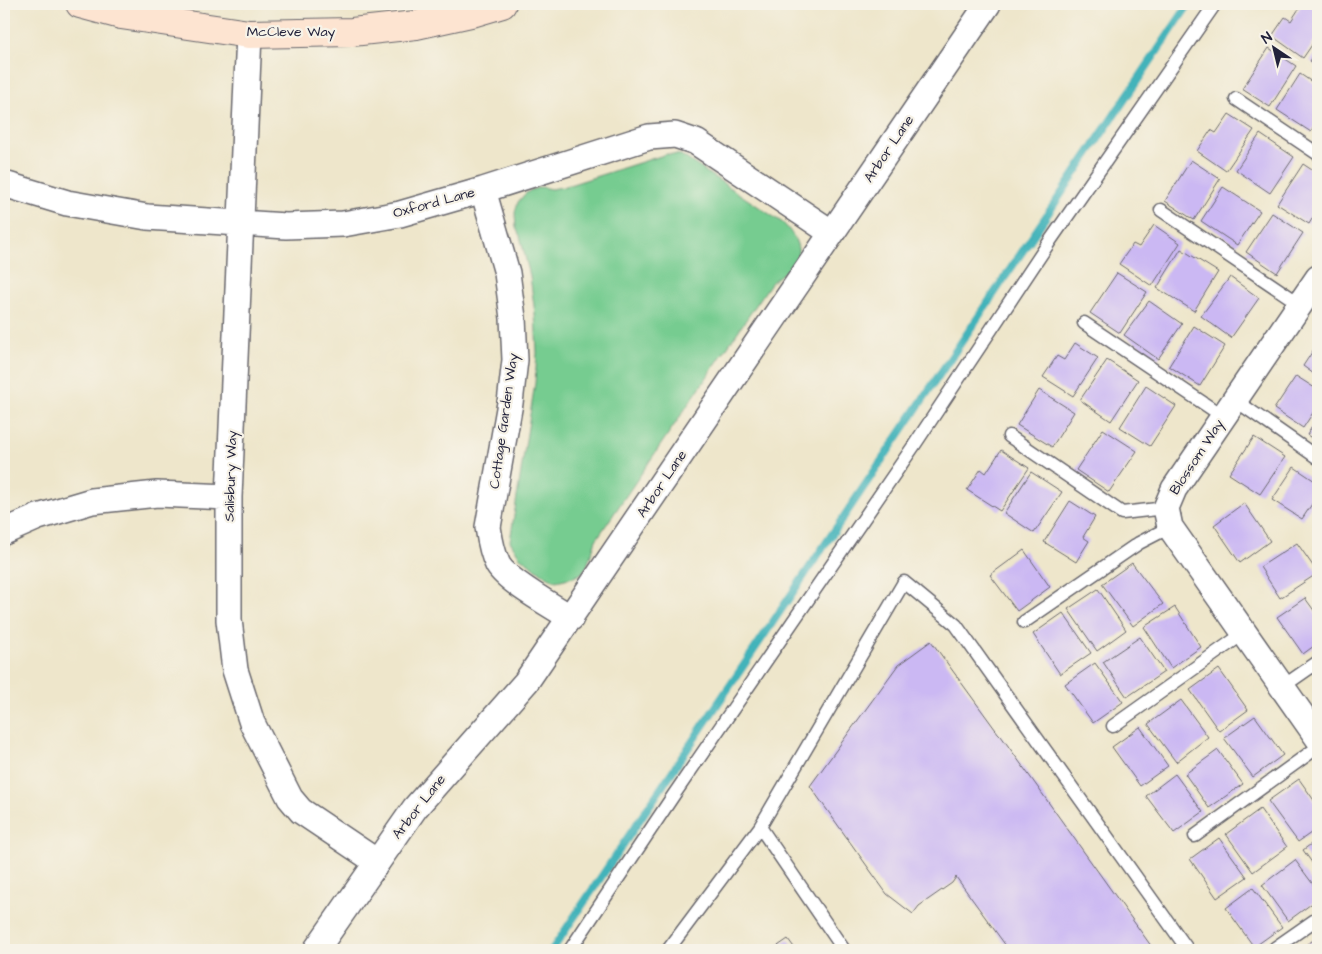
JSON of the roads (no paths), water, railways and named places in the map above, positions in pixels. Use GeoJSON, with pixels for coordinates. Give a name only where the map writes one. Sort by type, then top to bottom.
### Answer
{"type":"FeatureCollection","features":[{"type":"Feature","properties":{"kind":"street","name":"McCleve Way"},"geometry":{"type":"LineString","coordinates":[[80,4],[121,15],[249,34],[352,32],[416,25],[502,4]]}},
{"type":"Feature","properties":{"kind":"street","name":"Arbor Lane"},"geometry":{"type":"LineString","coordinates":[[316,950],[415,808],[526,682],[988,4]]}},
{"type":"Feature","properties":{"kind":"street","name":"Salisbury Way"},"geometry":{"type":"LineString","coordinates":[[249,34],[229,497],[229,620],[235,670],[252,723],[290,798],[301,810],[377,862]]}},
{"type":"Feature","properties":{"kind":"street","name":"Oxford Lane"},"geometry":{"type":"LineString","coordinates":[[4,184],[67,203],[147,217],[286,226],[344,224],[400,214],[483,190],[649,136],[675,134],[696,142],[832,233]]}},
{"type":"Feature","properties":{"kind":"street","name":"Cottage Garden Way"},"geometry":{"type":"LineString","coordinates":[[483,190],[507,273],[516,360],[488,527],[490,547],[499,566],[514,580],[571,618]]}},
{"type":"Feature","properties":{"kind":"street","name":"Blossom Way"},"geometry":{"type":"LineString","coordinates":[[1168,517],[1174,489],[1311,293]]}},
{"type":"Feature","properties":{"kind":"street"},"geometry":{"type":"LineString","coordinates":[[4,532],[38,517],[92,500],[157,494],[229,497]]}},
{"type":"Feature","properties":{"kind":"street"},"geometry":{"type":"LineString","coordinates":[[1168,517],[1244,633],[1318,738]]}},
{"type":"Feature","properties":{"kind":"lane"},"geometry":{"type":"LineString","coordinates":[[570,950],[673,796],[915,444],[1050,242],[1215,4]]}},
{"type":"Feature","properties":{"kind":"lane"},"geometry":{"type":"LineString","coordinates":[[1236,99],[1318,154]]}},
{"type":"Feature","properties":{"kind":"lane"},"geometry":{"type":"LineString","coordinates":[[1161,210],[1311,293]]}},
{"type":"Feature","properties":{"kind":"lane"},"geometry":{"type":"LineString","coordinates":[[1084,323],[1229,409],[1318,458]]}},
{"type":"Feature","properties":{"kind":"lane"},"geometry":{"type":"LineString","coordinates":[[1009,436],[1122,513],[1168,517]]}},
{"type":"Feature","properties":{"kind":"lane"},"geometry":{"type":"LineString","coordinates":[[1024,622],[1139,543],[1168,517]]}},
{"type":"Feature","properties":{"kind":"lane"},"geometry":{"type":"LineString","coordinates":[[668,950],[760,827],[904,582],[956,625],[1188,950]]}},
{"type":"Feature","properties":{"kind":"lane"},"geometry":{"type":"LineString","coordinates":[[1113,726],[1244,633]]}},
{"type":"Feature","properties":{"kind":"lane"},"geometry":{"type":"LineString","coordinates":[[1282,687],[1318,662]]}},
{"type":"Feature","properties":{"kind":"lane"},"geometry":{"type":"LineString","coordinates":[[1195,836],[1318,747]]}},
{"type":"Feature","properties":{"kind":"lane"},"geometry":{"type":"LineString","coordinates":[[760,827],[844,950]]}},
{"type":"Feature","properties":{"kind":"lane"},"geometry":{"type":"LineString","coordinates":[[1275,948],[1318,918]]}},
{"type":"Feature","properties":{"kind":"waterway"},"geometry":{"type":"LineString","coordinates":[[552,950],[1189,4]]}}]}
